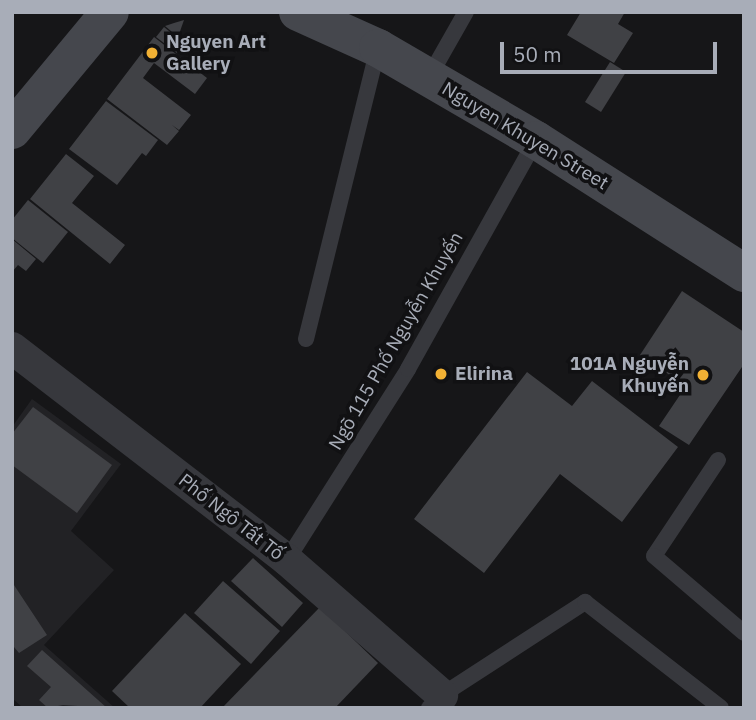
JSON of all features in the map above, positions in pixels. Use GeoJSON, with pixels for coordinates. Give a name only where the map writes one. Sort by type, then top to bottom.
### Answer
{"type":"FeatureCollection","features":[{"type":"Feature","properties":{"kind":"street"},"geometry":{"type":"LineString","coordinates":[[12,130],[110,12]]}},
{"type":"Feature","properties":{"kind":"street","name":"Nguyen Khuyen Street"},"geometry":{"type":"LineString","coordinates":[[298,12],[378,48],[429,77],[536,140],[744,273]]}},
{"type":"Feature","properties":{"kind":"street","name":"Phố Ngô Tất Tố"},"geometry":{"type":"LineString","coordinates":[[12,348],[288,560],[435,701]]}},
{"type":"Feature","properties":{"kind":"lane"},"geometry":{"type":"LineString","coordinates":[[429,77],[466,12]]}},
{"type":"Feature","properties":{"kind":"lane"},"geometry":{"type":"LineString","coordinates":[[306,339],[378,48]]}},
{"type":"Feature","properties":{"kind":"lane","name":"Ngõ 115 Phố Nguyễn Khuyến"},"geometry":{"type":"LineString","coordinates":[[288,560],[408,369],[536,140]]}},
{"type":"Feature","properties":{"kind":"lane"},"geometry":{"type":"LineString","coordinates":[[718,460],[654,556],[744,633]]}},
{"type":"Feature","properties":{"kind":"lane"},"geometry":{"type":"LineString","coordinates":[[435,701],[585,602],[721,708]]}},
{"type":"Feature","properties":{"kind":"shaded area"},"geometry":{"type":"Polygon","coordinates":[[[32,399],[121,464],[71,531],[114,570],[44,645],[115,708],[23,708],[12,698],[12,427],[32,399]]]}},
{"type":"Feature","properties":{"kind":"building"},"geometry":{"type":"Polygon","coordinates":[[[581,12],[625,12],[618,24],[633,33],[614,63],[567,35],[581,12]]]}},
{"type":"Feature","properties":{"kind":"building"},"geometry":{"type":"Polygon","coordinates":[[[184,20],[178,37],[165,26],[174,23],[184,20]]]}},
{"type":"Feature","properties":{"kind":"building"},"geometry":{"type":"Polygon","coordinates":[[[164,27],[180,40],[177,53],[156,37],[164,27]]]}},
{"type":"Feature","properties":{"kind":"building"},"geometry":{"type":"Polygon","coordinates":[[[154,37],[207,78],[195,94],[154,63],[143,78],[191,115],[179,130],[172,125],[179,131],[167,145],[107,99],[154,37]]]}},
{"type":"Feature","properties":{"kind":"building"},"geometry":{"type":"Polygon","coordinates":[[[610,62],[626,72],[601,112],[585,102],[610,62]]]}},
{"type":"Feature","properties":{"kind":"building"},"geometry":{"type":"Polygon","coordinates":[[[106,101],[158,140],[146,156],[142,153],[117,185],[69,149],[106,101]]]}},
{"type":"Feature","properties":{"kind":"building"},"geometry":{"type":"Polygon","coordinates":[[[66,154],[94,176],[72,203],[125,245],[110,264],[30,199],[66,154]]]}},
{"type":"Feature","properties":{"kind":"building"},"geometry":{"type":"Polygon","coordinates":[[[28,200],[68,232],[43,263],[12,238],[12,220],[28,200]]]}},
{"type":"Feature","properties":{"kind":"building"},"geometry":{"type":"Polygon","coordinates":[[[12,239],[36,259],[26,271],[18,265],[12,272],[12,239]]]}},
{"type":"Feature","properties":{"kind":"building","name":"101A Nguyễn Khuyến"},"geometry":{"type":"Polygon","coordinates":[[[682,291],[744,332],[744,364],[689,445],[659,426],[686,386],[640,355],[682,291]]]}},
{"type":"Feature","properties":{"kind":"building"},"geometry":{"type":"Polygon","coordinates":[[[527,372],[572,406],[592,381],[678,447],[622,522],[560,474],[484,573],[414,519],[527,372]]]}},
{"type":"Feature","properties":{"kind":"building"},"geometry":{"type":"Polygon","coordinates":[[[33,407],[112,465],[77,513],[12,465],[12,434],[33,407]]]}},
{"type":"Feature","properties":{"kind":"building"},"geometry":{"type":"Polygon","coordinates":[[[253,558],[303,603],[282,627],[231,581],[253,558]]]}},
{"type":"Feature","properties":{"kind":"building"},"geometry":{"type":"Polygon","coordinates":[[[223,581],[280,631],[251,664],[194,613],[223,581]]]}},
{"type":"Feature","properties":{"kind":"building"},"geometry":{"type":"Polygon","coordinates":[[[12,582],[47,635],[19,653],[12,648],[12,582]]]}},
{"type":"Feature","properties":{"kind":"building"},"geometry":{"type":"Polygon","coordinates":[[[320,607],[378,663],[335,708],[222,708],[320,607]]]}},
{"type":"Feature","properties":{"kind":"building"},"geometry":{"type":"Polygon","coordinates":[[[185,613],[241,664],[200,708],[130,708],[112,691],[185,613]]]}},
{"type":"Feature","properties":{"kind":"building"},"geometry":{"type":"Polygon","coordinates":[[[42,650],[107,708],[63,705],[48,708],[39,700],[51,687],[27,666],[42,650]]]}},
{"type":"Feature","properties":{"kind":"place","name":"Nguyen Art Gallery"},"geometry":{"type":"Point","coordinates":[152,53]}},
{"type":"Feature","properties":{"kind":"place","name":"Elirina"},"geometry":{"type":"Point","coordinates":[441,374]}},
{"type":"Feature","properties":{"kind":"place","name":"101A Nguyễn Khuyến"},"geometry":{"type":"Point","coordinates":[703,375]}}]}
